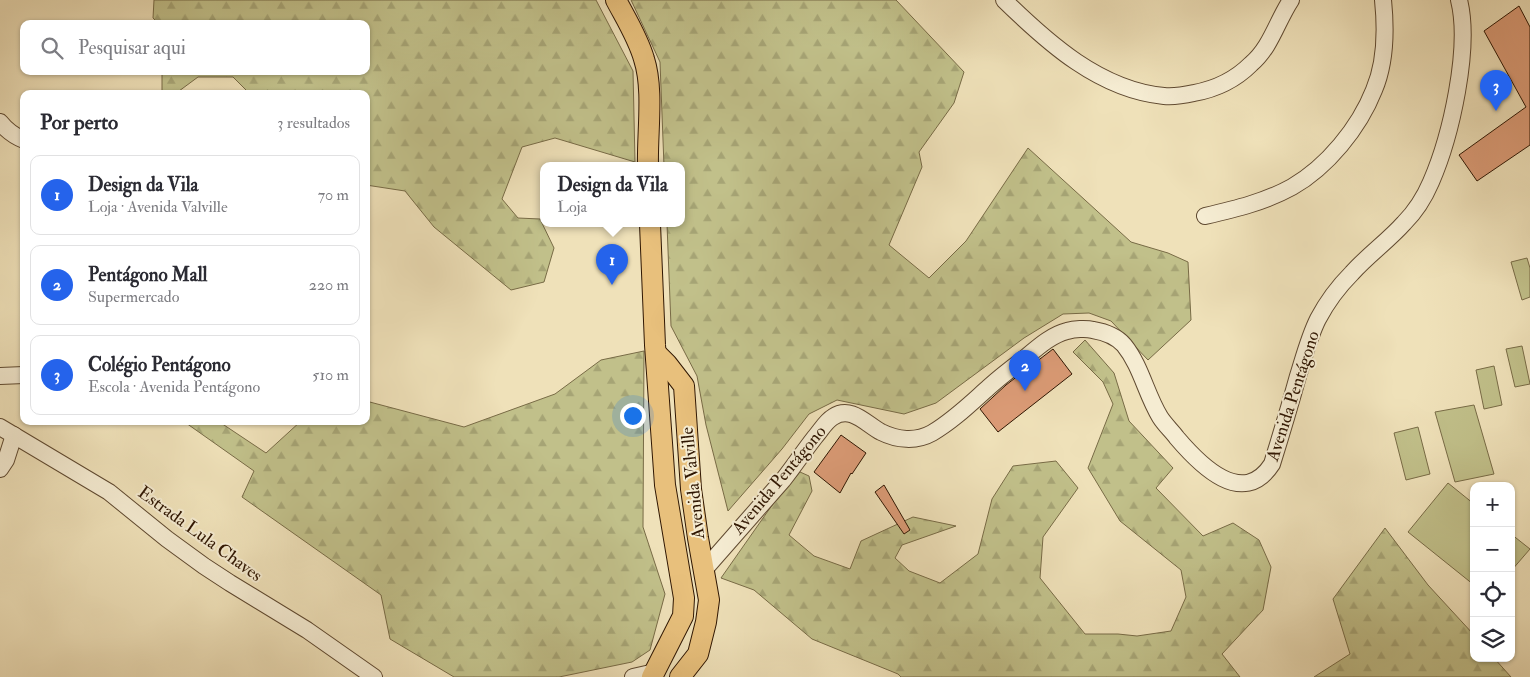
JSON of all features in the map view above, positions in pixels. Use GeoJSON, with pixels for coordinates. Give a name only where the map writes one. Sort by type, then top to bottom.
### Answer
{"type":"FeatureCollection","features":[{"type":"Feature","properties":{"kind":"main road"},"geometry":{"type":"LineString","coordinates":[[616,0],[640,48],[647,72],[648,162]]}},
{"type":"Feature","properties":{"kind":"main road","name":"Avenida Valville"},"geometry":{"type":"LineString","coordinates":[[650,227],[665,485],[683,607]]}},
{"type":"Feature","properties":{"kind":"main road","name":"Avenida Valville"},"geometry":{"type":"LineString","coordinates":[[656,354],[667,364],[684,386],[693,507],[709,600],[706,622]]}},
{"type":"Feature","properties":{"kind":"main road"},"geometry":{"type":"LineString","coordinates":[[661,428],[672,424],[682,428],[688,443]]}},
{"type":"Feature","properties":{"kind":"main road"},"geometry":{"type":"LineString","coordinates":[[654,674],[690,595],[703,594],[709,600]]}},
{"type":"Feature","properties":{"kind":"main road"},"geometry":{"type":"LineString","coordinates":[[683,607],[685,623],[693,627],[702,626],[706,622]]}},
{"type":"Feature","properties":{"kind":"main road"},"geometry":{"type":"LineString","coordinates":[[680,677],[698,654],[706,622]]}},
{"type":"Feature","properties":{"kind":"street"},"geometry":{"type":"LineString","coordinates":[[1004,0],[1052,44],[1077,63],[1100,76],[1131,89],[1165,97],[1212,90],[1231,80],[1252,64],[1267,46],[1291,0]]}},
{"type":"Feature","properties":{"kind":"street"},"geometry":{"type":"LineString","coordinates":[[1205,216],[1268,198],[1293,186],[1318,168],[1338,150],[1364,112],[1375,89],[1385,42],[1383,0]]}},
{"type":"Feature","properties":{"kind":"street","name":"Avenida Pentágono"},"geometry":{"type":"LineString","coordinates":[[704,570],[783,479],[833,417],[846,413],[852,414],[879,431],[899,439],[912,439],[930,434],[951,421],[1036,348],[1066,331],[1092,329],[1112,336],[1124,345],[1136,364],[1161,418],[1186,448],[1211,472],[1234,483],[1251,481],[1265,474],[1272,464],[1309,341],[1318,319],[1351,273],[1376,252],[1405,223],[1431,184],[1447,137],[1455,100],[1463,34],[1459,0]]}},
{"type":"Feature","properties":{"kind":"street"},"geometry":{"type":"LineString","coordinates":[[0,122],[14,136],[20,138]]}},
{"type":"Feature","properties":{"kind":"street"},"geometry":{"type":"LineString","coordinates":[[0,376],[20,375]]}},
{"type":"Feature","properties":{"kind":"street"},"geometry":{"type":"LineString","coordinates":[[0,469],[6,460],[7,431]]}},
{"type":"Feature","properties":{"kind":"street","name":"Estrada Lula Chaves"},"geometry":{"type":"LineString","coordinates":[[7,431],[109,492],[204,566],[230,584],[307,630],[374,677]]}},
{"type":"Feature","properties":{"kind":"street"},"geometry":{"type":"LineString","coordinates":[[633,677],[654,674]]}},
{"type":"Feature","properties":{"kind":"green space"},"geometry":{"type":"Polygon","coordinates":[[[154,0],[596,0],[633,71],[635,162],[555,138],[522,147],[502,199],[518,218],[540,219],[540,227],[544,227],[554,248],[544,282],[511,290],[434,227],[405,191],[370,186],[370,90],[246,90],[233,77],[198,77],[180,90],[162,90],[162,75],[370,75],[370,20],[155,20],[153,18],[154,0]]]}},
{"type":"Feature","properties":{"kind":"green space"},"geometry":{"type":"Polygon","coordinates":[[[631,0],[896,0],[964,72],[954,103],[919,152],[922,167],[889,245],[929,278],[966,241],[1028,148],[1131,242],[1168,253],[1188,262],[1191,320],[1148,360],[1111,321],[1089,313],[1063,314],[1024,338],[936,403],[904,414],[837,400],[809,414],[782,449],[728,511],[706,425],[697,376],[671,326],[667,227],[685,227],[685,162],[664,162],[660,62],[631,0]]]}},
{"type":"Feature","properties":{"kind":"green space"},"geometry":{"type":"Polygon","coordinates":[[[1527,258],[1530,268],[1530,297],[1522,300],[1511,262],[1527,258]]]}},
{"type":"Feature","properties":{"kind":"green space"},"geometry":{"type":"Polygon","coordinates":[[[1085,340],[1114,373],[1129,421],[1173,468],[1156,488],[1203,536],[1233,523],[1259,540],[1271,567],[1263,610],[1222,654],[1240,677],[901,677],[898,674],[812,639],[754,590],[721,578],[775,501],[800,472],[809,476],[812,491],[789,535],[814,556],[850,569],[861,541],[913,517],[956,526],[902,545],[895,558],[909,571],[940,583],[978,554],[992,499],[1013,466],[1056,461],[1078,488],[1043,537],[1040,578],[1085,634],[1137,636],[1171,631],[1186,597],[1181,570],[1120,521],[1088,468],[1113,404],[1103,382],[1073,352],[1085,340]]]}},
{"type":"Feature","properties":{"kind":"green space"},"geometry":{"type":"Polygon","coordinates":[[[1522,346],[1530,384],[1515,387],[1506,349],[1522,346]]]}},
{"type":"Feature","properties":{"kind":"green space"},"geometry":{"type":"Polygon","coordinates":[[[644,351],[643,527],[665,594],[650,650],[632,662],[559,677],[454,677],[390,639],[381,595],[242,497],[254,471],[189,425],[224,425],[266,453],[297,425],[370,425],[370,402],[464,427],[555,394],[601,360],[644,351]]]}},
{"type":"Feature","properties":{"kind":"green space"},"geometry":{"type":"Polygon","coordinates":[[[1494,366],[1502,405],[1484,409],[1476,370],[1494,366]]]}},
{"type":"Feature","properties":{"kind":"green space"},"geometry":{"type":"Polygon","coordinates":[[[1474,405],[1494,474],[1455,482],[1435,412],[1474,405]]]}},
{"type":"Feature","properties":{"kind":"green space"},"geometry":{"type":"Polygon","coordinates":[[[1418,427],[1430,474],[1406,480],[1394,433],[1418,427]]]}},
{"type":"Feature","properties":{"kind":"green space"},"geometry":{"type":"Polygon","coordinates":[[[1448,483],[1470,501],[1470,582],[1408,532],[1448,483]]]}},
{"type":"Feature","properties":{"kind":"green space"},"geometry":{"type":"Polygon","coordinates":[[[1385,528],[1428,585],[1470,631],[1470,662],[1498,662],[1511,677],[1314,677],[1350,654],[1333,599],[1385,528]]]}},
{"type":"Feature","properties":{"kind":"green space"},"geometry":{"type":"Polygon","coordinates":[[[1515,537],[1530,549],[1515,566],[1515,537]]]}},
{"type":"Feature","properties":{"kind":"building"},"geometry":{"type":"Polygon","coordinates":[[[1519,6],[1530,27],[1530,145],[1477,181],[1459,155],[1526,107],[1484,31],[1519,6]]]}},
{"type":"Feature","properties":{"kind":"building"},"geometry":{"type":"Polygon","coordinates":[[[1053,349],[1072,374],[998,432],[980,409],[1006,385],[1053,349]]]}},
{"type":"Feature","properties":{"kind":"building"},"geometry":{"type":"Polygon","coordinates":[[[841,435],[866,453],[851,473],[840,493],[814,472],[841,435]]]}},
{"type":"Feature","properties":{"kind":"building"},"geometry":{"type":"Polygon","coordinates":[[[884,485],[910,530],[904,534],[875,492],[884,485]]]}},
{"type":"Feature","properties":{"kind":"place","name":"Colégio Pentágono"},"geometry":{"type":"Point","coordinates":[1496,111]}},
{"type":"Feature","properties":{"kind":"place","name":"Design da Vila"},"geometry":{"type":"Point","coordinates":[612,285]}},
{"type":"Feature","properties":{"kind":"place","name":"Pentágono Mall"},"geometry":{"type":"Point","coordinates":[1025,391]}}]}
